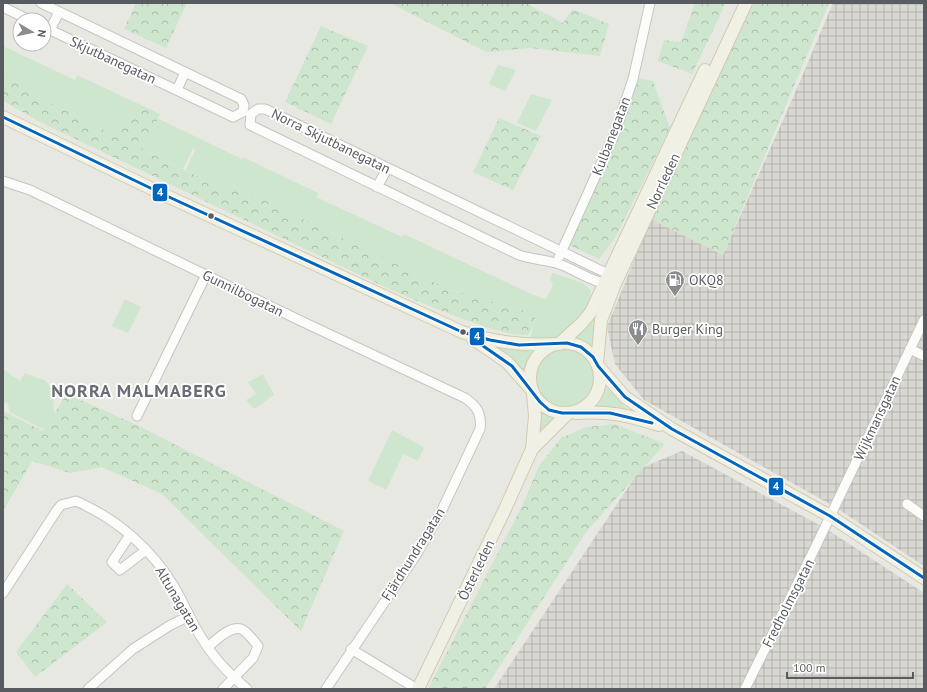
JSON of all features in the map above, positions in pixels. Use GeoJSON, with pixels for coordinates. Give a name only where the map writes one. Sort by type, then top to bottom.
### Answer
{"type":"FeatureCollection","features":[{"type":"Feature","properties":{"kind":"main road","name":"Norrleden"},"geometry":{"type":"LineString","coordinates":[[598,365],[600,320],[610,281],[737,3]]}},
{"type":"Feature","properties":{"kind":"main road","name":"Norrleden"},"geometry":{"type":"LineString","coordinates":[[558,344],[582,324],[610,281],[746,3]]}},
{"type":"Feature","properties":{"kind":"main road"},"geometry":{"type":"LineString","coordinates":[[3,117],[169,197],[462,332],[490,340],[519,345],[567,343],[582,347],[593,357],[625,397],[672,429],[830,516],[924,578]]}},
{"type":"Feature","properties":{"kind":"main road"},"geometry":{"type":"LineString","coordinates":[[462,332],[507,362],[532,391],[539,402],[547,409],[557,413],[603,412],[628,416],[672,429]]}},
{"type":"Feature","properties":{"kind":"main road"},"geometry":{"type":"LineString","coordinates":[[532,391],[531,370],[534,361],[547,348],[558,344]]}},
{"type":"Feature","properties":{"kind":"main road"},"geometry":{"type":"LineString","coordinates":[[570,413],[590,403],[596,395],[600,376],[598,365]]}},
{"type":"Feature","properties":{"kind":"main road","name":"Österleden"},"geometry":{"type":"LineString","coordinates":[[417,689],[506,509],[532,449],[535,416],[532,391]]}},
{"type":"Feature","properties":{"kind":"main road","name":"Österleden"},"geometry":{"type":"LineString","coordinates":[[532,449],[570,413]]}},
{"type":"Feature","properties":{"kind":"street","name":"Skjutbanegatan"},"geometry":{"type":"LineString","coordinates":[[41,3],[241,99],[244,105],[243,112],[233,117],[52,30]]}},
{"type":"Feature","properties":{"kind":"street","name":"Kulbanegatan"},"geometry":{"type":"LineString","coordinates":[[556,263],[614,135],[633,79],[650,3]]}},
{"type":"Feature","properties":{"kind":"street","name":"Skjutbanegatan"},"geometry":{"type":"LineString","coordinates":[[52,21],[59,12]]}},
{"type":"Feature","properties":{"kind":"street"},"geometry":{"type":"LineString","coordinates":[[177,90],[185,72]]}},
{"type":"Feature","properties":{"kind":"street","name":"Norra Skjutbanegatan"},"geometry":{"type":"LineString","coordinates":[[258,109],[265,109],[561,252],[610,281],[556,263],[519,255],[250,125],[250,114],[258,109]]}},
{"type":"Feature","properties":{"kind":"street"},"geometry":{"type":"LineString","coordinates":[[377,187],[387,168]]}},
{"type":"Feature","properties":{"kind":"street","name":"Gunnilbogatan"},"geometry":{"type":"LineString","coordinates":[[3,181],[30,190],[465,398],[474,404],[478,410]]}},
{"type":"Feature","properties":{"kind":"street"},"geometry":{"type":"LineString","coordinates":[[136,416],[206,275]]}},
{"type":"Feature","properties":{"kind":"street","name":"Wijkmansgatan"},"geometry":{"type":"LineString","coordinates":[[830,516],[924,320]]}},
{"type":"Feature","properties":{"kind":"street"},"geometry":{"type":"LineString","coordinates":[[910,349],[924,356]]}},
{"type":"Feature","properties":{"kind":"street","name":"Fjärdhundragatan"},"geometry":{"type":"LineString","coordinates":[[326,689],[416,555],[442,510],[480,429],[481,420],[478,410]]}},
{"type":"Feature","properties":{"kind":"street","name":"Altunagatan"},"geometry":{"type":"LineString","coordinates":[[3,593],[59,507],[76,501],[105,517],[130,535],[146,550],[166,575],[208,647],[234,679],[247,689]]}},
{"type":"Feature","properties":{"kind":"street"},"geometry":{"type":"LineString","coordinates":[[908,504],[924,516]]}},
{"type":"Feature","properties":{"kind":"street","name":"Fredholmsgatan"},"geometry":{"type":"LineString","coordinates":[[745,689],[830,516]]}},
{"type":"Feature","properties":{"kind":"street"},"geometry":{"type":"LineString","coordinates":[[130,535],[112,562],[120,570],[146,550]]}},
{"type":"Feature","properties":{"kind":"street"},"geometry":{"type":"LineString","coordinates":[[88,689],[133,649],[169,626],[189,616]]}},
{"type":"Feature","properties":{"kind":"street"},"geometry":{"type":"LineString","coordinates":[[208,647],[236,628],[243,630],[258,646],[253,658],[223,689]]}},
{"type":"Feature","properties":{"kind":"street"},"geometry":{"type":"LineString","coordinates":[[351,650],[417,689]]}},
{"type":"Feature","properties":{"kind":"shaded area"},"geometry":{"type":"Polygon","coordinates":[[[833,3],[924,3],[924,566],[835,507],[644,400],[615,364],[607,327],[651,219],[723,255],[833,3]]]}},
{"type":"Feature","properties":{"kind":"shaded area"},"geometry":{"type":"Polygon","coordinates":[[[682,451],[825,528],[924,593],[924,689],[494,689],[641,468],[682,451]]]}},
{"type":"Feature","properties":{"kind":"green space"},"geometry":{"type":"Polygon","coordinates":[[[136,3],[187,3],[166,48],[124,29],[136,3]]]}},
{"type":"Feature","properties":{"kind":"green space"},"geometry":{"type":"Polygon","coordinates":[[[390,3],[526,3],[563,23],[572,9],[609,24],[600,56],[531,48],[486,52],[390,3]]]}},
{"type":"Feature","properties":{"kind":"green space"},"geometry":{"type":"Polygon","coordinates":[[[695,3],[726,3],[692,74],[658,61],[664,40],[681,42],[695,3]]]}},
{"type":"Feature","properties":{"kind":"green space"},"geometry":{"type":"Polygon","coordinates":[[[754,3],[829,3],[723,255],[651,219],[754,3]]]}},
{"type":"Feature","properties":{"kind":"green space"},"geometry":{"type":"Polygon","coordinates":[[[321,26],[368,46],[331,124],[285,102],[321,26]]]}},
{"type":"Feature","properties":{"kind":"green space"},"geometry":{"type":"Polygon","coordinates":[[[3,46],[12,50],[12,52],[16,52],[75,80],[77,75],[139,104],[112,134],[50,103],[3,75],[3,46]]]}},
{"type":"Feature","properties":{"kind":"green space"},"geometry":{"type":"Polygon","coordinates":[[[498,65],[516,70],[505,91],[489,84],[498,65]]]}},
{"type":"Feature","properties":{"kind":"green space"},"geometry":{"type":"Polygon","coordinates":[[[3,75],[50,103],[112,134],[139,104],[160,114],[142,149],[220,187],[233,185],[448,289],[536,314],[533,327],[528,335],[501,332],[435,308],[370,280],[40,122],[3,101],[3,75]]]}},
{"type":"Feature","properties":{"kind":"green space"},"geometry":{"type":"Polygon","coordinates":[[[637,78],[653,81],[670,128],[615,238],[599,259],[567,244],[637,78]]]}},
{"type":"Feature","properties":{"kind":"green space"},"geometry":{"type":"Polygon","coordinates":[[[531,94],[552,100],[536,131],[517,123],[531,94]]]}},
{"type":"Feature","properties":{"kind":"green space"},"geometry":{"type":"Polygon","coordinates":[[[157,118],[242,159],[243,157],[318,193],[316,197],[402,237],[404,234],[531,294],[546,299],[553,285],[550,279],[552,273],[583,283],[591,290],[588,306],[574,326],[567,331],[552,338],[530,341],[536,314],[448,289],[233,185],[220,187],[186,170],[195,150],[193,148],[183,169],[142,149],[157,118]]]}},
{"type":"Feature","properties":{"kind":"green space"},"geometry":{"type":"Polygon","coordinates":[[[499,118],[541,136],[513,190],[473,172],[499,118]]]}},
{"type":"Feature","properties":{"kind":"green space"},"geometry":{"type":"Polygon","coordinates":[[[605,295],[593,348],[573,339],[590,324],[605,295]]]}},
{"type":"Feature","properties":{"kind":"green space"},"geometry":{"type":"Polygon","coordinates":[[[125,299],[141,307],[128,333],[112,326],[125,299]]]}},
{"type":"Feature","properties":{"kind":"green space"},"geometry":{"type":"Polygon","coordinates":[[[498,348],[536,352],[525,372],[498,348]]]}},
{"type":"Feature","properties":{"kind":"green space"},"geometry":{"type":"Polygon","coordinates":[[[560,349],[572,349],[583,354],[591,362],[596,373],[594,391],[583,404],[572,409],[560,409],[549,404],[541,396],[536,385],[536,373],[541,362],[549,354],[560,349]]]}},
{"type":"Feature","properties":{"kind":"green space"},"geometry":{"type":"Polygon","coordinates":[[[3,369],[20,381],[25,373],[46,381],[53,395],[55,424],[42,429],[10,412],[8,404],[3,402],[3,369]]]}},
{"type":"Feature","properties":{"kind":"green space"},"geometry":{"type":"Polygon","coordinates":[[[263,374],[274,395],[254,409],[246,400],[256,394],[248,382],[263,374]]]}},
{"type":"Feature","properties":{"kind":"green space"},"geometry":{"type":"Polygon","coordinates":[[[607,387],[628,410],[596,407],[607,387]]]}},
{"type":"Feature","properties":{"kind":"green space"},"geometry":{"type":"Polygon","coordinates":[[[67,394],[139,426],[344,531],[301,631],[162,494],[102,467],[70,473],[32,461],[3,511],[3,411],[43,431],[67,394]]]}},
{"type":"Feature","properties":{"kind":"green space"},"geometry":{"type":"Polygon","coordinates":[[[540,410],[559,418],[540,434],[540,410]]]}},
{"type":"Feature","properties":{"kind":"green space"},"geometry":{"type":"Polygon","coordinates":[[[615,424],[665,444],[586,532],[485,689],[428,689],[523,504],[539,466],[561,438],[586,427],[615,424]]]}},
{"type":"Feature","properties":{"kind":"green space"},"geometry":{"type":"Polygon","coordinates":[[[392,430],[424,447],[418,461],[403,454],[386,490],[368,481],[392,430]]]}},
{"type":"Feature","properties":{"kind":"green space"},"geometry":{"type":"Polygon","coordinates":[[[67,584],[107,622],[35,677],[16,652],[67,584]]]}},
{"type":"Feature","properties":{"kind":"transit line","name":"4"},"geometry":{"type":"LineString","coordinates":[[3,117],[169,197],[462,332],[490,340],[519,345],[567,343],[581,347],[593,357],[598,366],[625,397],[672,429],[830,516],[924,578]]}},
{"type":"Feature","properties":{"kind":"transit line","name":"4"},"geometry":{"type":"LineString","coordinates":[[476,341],[512,366],[540,402],[549,410],[562,413],[610,413],[652,423]]}},
{"type":"Feature","properties":{"kind":"place","name":"OKQ8"},"geometry":{"type":"Point","coordinates":[675,297]}},
{"type":"Feature","properties":{"kind":"place","name":"Burger King"},"geometry":{"type":"Point","coordinates":[638,346]}},
{"type":"Feature","properties":{"kind":"district","name":"NORRA MALMABERG"},"geometry":{"type":"Point","coordinates":[139,391]}}]}
